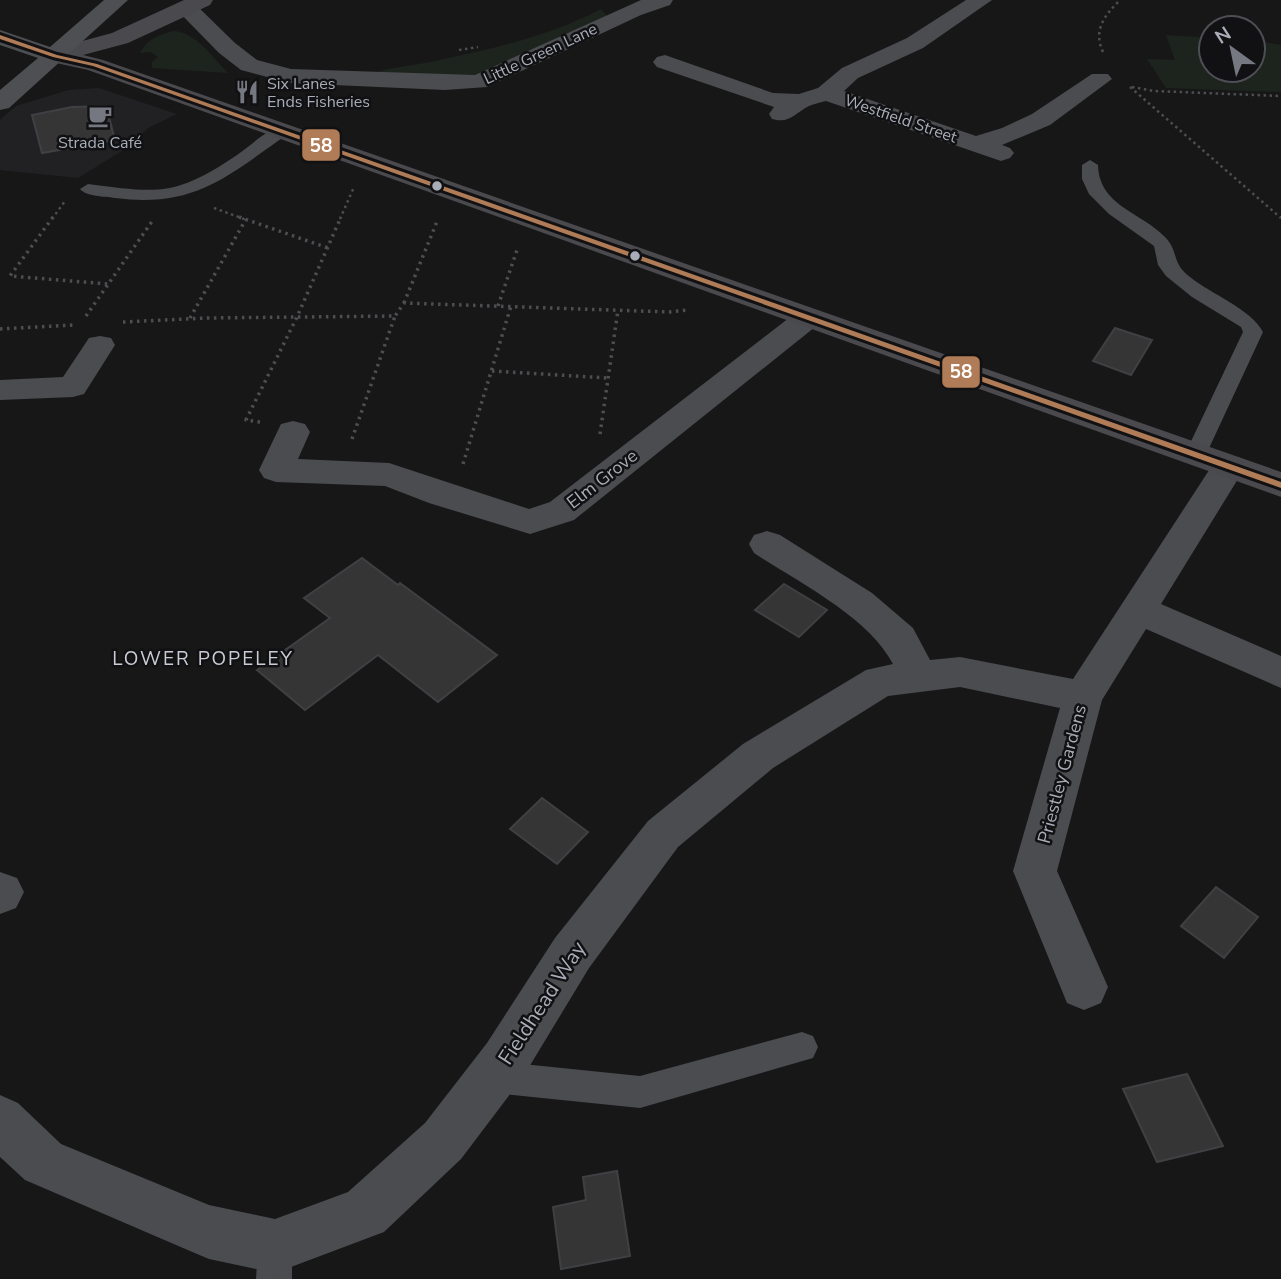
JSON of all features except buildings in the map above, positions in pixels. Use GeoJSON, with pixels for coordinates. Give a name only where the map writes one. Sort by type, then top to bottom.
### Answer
{"type":"FeatureCollection","features":[{"type":"Feature","properties":{"kind":"main road"},"geometry":{"type":"LineString","coordinates":[[0,103],[117,0]]}},
{"type":"Feature","properties":{"kind":"main road"},"geometry":{"type":"LineString","coordinates":[[55,56],[120,38],[194,4]]}},
{"type":"Feature","properties":{"kind":"main road"},"geometry":{"type":"LineString","coordinates":[[0,37],[55,56],[95,65],[1281,485]]}},
{"type":"Feature","properties":{"kind":"street","name":"Little Green Lane"},"geometry":{"type":"LineString","coordinates":[[194,4],[227,48],[249,65],[290,76],[445,83],[479,82],[633,10],[662,0]]}},
{"type":"Feature","properties":{"kind":"street","name":"Westfield Street"},"geometry":{"type":"LineString","coordinates":[[665,62],[790,107],[827,93],[850,73],[915,43],[978,0]]}},
{"type":"Feature","properties":{"kind":"street","name":"Westfield Street"},"geometry":{"type":"LineString","coordinates":[[975,144],[1008,137],[1044,120],[1111,79]]}},
{"type":"Feature","properties":{"kind":"street","name":"Westfield Street"},"geometry":{"type":"LineString","coordinates":[[827,93],[1001,153]]}},
{"type":"Feature","properties":{"kind":"street","name":"Elm Grove"},"geometry":{"type":"LineString","coordinates":[[293,432],[276,470],[389,475],[530,522],[562,511],[809,317]]}},
{"type":"Feature","properties":{"kind":"street"},"geometry":{"type":"LineString","coordinates":[[0,390],[73,387],[110,334]]}},
{"type":"Feature","properties":{"kind":"street","name":"Priestley Gardens"},"geometry":{"type":"LineString","coordinates":[[1084,987],[1035,872],[1083,697],[1138,610],[1212,460]]}},
{"type":"Feature","properties":{"kind":"street"},"geometry":{"type":"LineString","coordinates":[[767,544],[859,603],[899,638],[919,677]]}},
{"type":"Feature","properties":{"kind":"street"},"geometry":{"type":"LineString","coordinates":[[1138,610],[1281,673]]}},
{"type":"Feature","properties":{"kind":"street","name":"Fieldhead Way"},"geometry":{"type":"LineString","coordinates":[[0,1121],[43,1162],[275,1262],[365,1213],[443,1141],[493,1077],[572,953],[663,834],[758,756],[880,681],[960,672],[1083,697]]}},
{"type":"Feature","properties":{"kind":"lane"},"geometry":{"type":"LineString","coordinates":[[88,189],[174,194],[194,188],[282,131]]}},
{"type":"Feature","properties":{"kind":"lane"},"geometry":{"type":"LineString","coordinates":[[1090,165],[1093,186],[1113,209],[1159,241],[1171,271],[1249,324],[1252,331],[1212,460]]}},
{"type":"Feature","properties":{"kind":"lane"},"geometry":{"type":"LineString","coordinates":[[493,1077],[640,1092],[802,1047]]}},
{"type":"Feature","properties":{"kind":"path"},"geometry":{"type":"LineString","coordinates":[[1104,53],[1098,43],[1100,21],[1120,0]]}},
{"type":"Feature","properties":{"kind":"path"},"geometry":{"type":"LineString","coordinates":[[1111,79],[1154,91],[1281,96]]}},
{"type":"Feature","properties":{"kind":"path"},"geometry":{"type":"LineString","coordinates":[[1130,86],[1281,218]]}},
{"type":"Feature","properties":{"kind":"path"},"geometry":{"type":"LineString","coordinates":[[246,420],[297,317],[366,160]]}},
{"type":"Feature","properties":{"kind":"path"},"geometry":{"type":"LineString","coordinates":[[88,189],[64,202],[10,276],[108,284]]}},
{"type":"Feature","properties":{"kind":"path"},"geometry":{"type":"LineString","coordinates":[[340,472],[395,316],[404,303],[450,190]]}},
{"type":"Feature","properties":{"kind":"path"},"geometry":{"type":"LineString","coordinates":[[0,329],[80,324],[174,194],[328,248]]}},
{"type":"Feature","properties":{"kind":"path"},"geometry":{"type":"LineString","coordinates":[[498,306],[529,218]]}},
{"type":"Feature","properties":{"kind":"path"},"geometry":{"type":"LineString","coordinates":[[189,319],[246,219]]}},
{"type":"Feature","properties":{"kind":"path"},"geometry":{"type":"LineString","coordinates":[[404,303],[669,312],[695,309]]}},
{"type":"Feature","properties":{"kind":"path"},"geometry":{"type":"LineString","coordinates":[[453,498],[511,306]]}},
{"type":"Feature","properties":{"kind":"path"},"geometry":{"type":"LineString","coordinates":[[593,487],[618,310]]}},
{"type":"Feature","properties":{"kind":"path"},"geometry":{"type":"LineString","coordinates":[[110,334],[189,319],[395,316]]}},
{"type":"Feature","properties":{"kind":"path"},"geometry":{"type":"LineString","coordinates":[[492,371],[608,378]]}},
{"type":"Feature","properties":{"kind":"shaded area"},"geometry":{"type":"Polygon","coordinates":[[[601,9],[607,16],[477,75],[452,79],[367,76],[388,69],[515,42],[559,28],[601,9]]]}},
{"type":"Feature","properties":{"kind":"shaded area"},"geometry":{"type":"Polygon","coordinates":[[[174,31],[182,32],[197,41],[228,73],[152,68],[152,62],[158,57],[151,52],[140,53],[154,38],[174,31]]]}},
{"type":"Feature","properties":{"kind":"shaded area"},"geometry":{"type":"Polygon","coordinates":[[[1166,35],[1197,37],[1197,84],[1267,84],[1267,42],[1281,45],[1281,92],[1166,88],[1147,59],[1175,60],[1166,35]]]}},
{"type":"Feature","properties":{"kind":"shaded area"},"geometry":{"type":"Polygon","coordinates":[[[99,88],[177,114],[148,128],[130,146],[78,178],[0,170],[0,120],[16,106],[68,90],[99,88]]]}},
{"type":"Feature","properties":{"kind":"transit line","name":"58"},"geometry":{"type":"LineString","coordinates":[[0,37],[55,56],[95,65],[1281,485]]}},
{"type":"Feature","properties":{"kind":"place","name":"Six Lanes Ends Fisheries"},"geometry":{"type":"Point","coordinates":[247,92]}},
{"type":"Feature","properties":{"kind":"place","name":"Strada Café"},"geometry":{"type":"Point","coordinates":[100,116]}},
{"type":"Feature","properties":{"kind":"district","name":"LOWER POPELEY"},"geometry":{"type":"Point","coordinates":[203,658]}}]}
